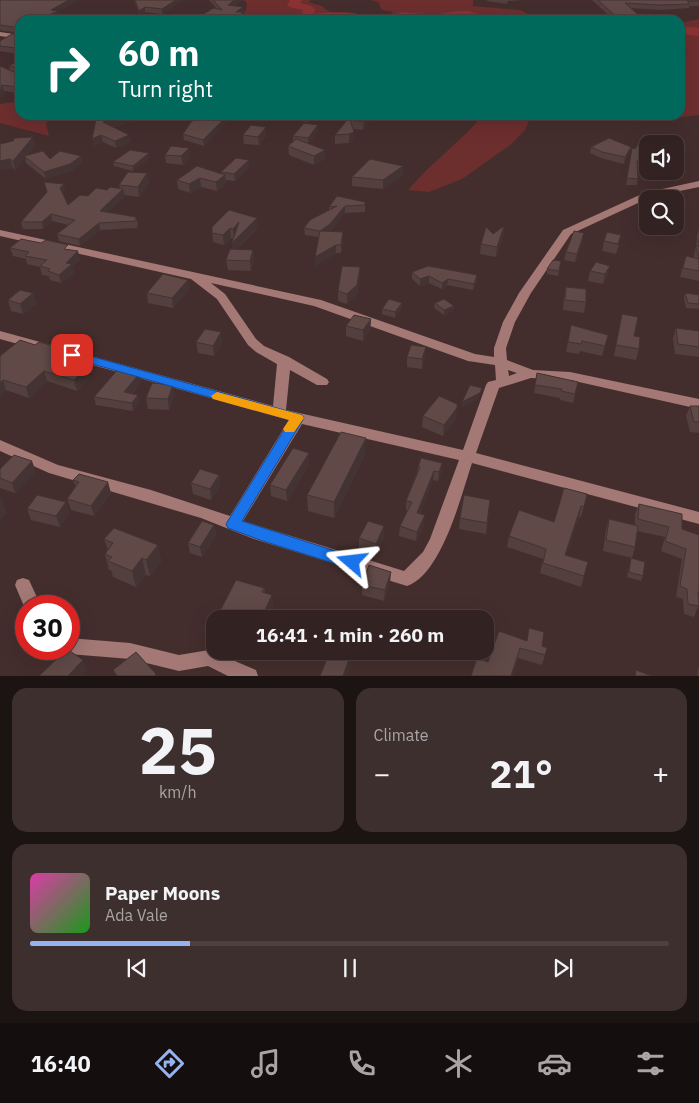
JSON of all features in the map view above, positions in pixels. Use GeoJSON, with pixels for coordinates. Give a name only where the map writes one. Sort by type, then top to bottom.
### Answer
{"type":"FeatureCollection","features":[{"type":"Feature","properties":{"kind":"street"},"geometry":{"type":"LineString","coordinates":[[0,34],[15,36]]}},
{"type":"Feature","properties":{"kind":"street"},"geometry":{"type":"LineString","coordinates":[[503,382],[500,348],[509,322],[525,292],[567,232],[648,195],[699,184]]}},
{"type":"Feature","properties":{"kind":"street"},"geometry":{"type":"LineString","coordinates":[[0,233],[317,303],[473,358],[501,362],[530,374]]}},
{"type":"Feature","properties":{"kind":"street"},"geometry":{"type":"LineString","coordinates":[[193,275],[221,297],[252,342],[260,349],[284,360],[322,382]]}},
{"type":"Feature","properties":{"kind":"street"},"geometry":{"type":"LineString","coordinates":[[0,335],[298,418],[466,456],[699,518]]}},
{"type":"Feature","properties":{"kind":"street"},"geometry":{"type":"LineString","coordinates":[[279,413],[284,360]]}},
{"type":"Feature","properties":{"kind":"street"},"geometry":{"type":"LineString","coordinates":[[0,445],[54,469],[151,496],[260,534],[407,579],[429,557],[432,551],[493,385],[530,374],[570,376],[699,404]]}},
{"type":"Feature","properties":{"kind":"street"},"geometry":{"type":"LineString","coordinates":[[233,524],[298,418]]}},
{"type":"Feature","properties":{"kind":"street"},"geometry":{"type":"LineString","coordinates":[[23,585],[27,595]]}},
{"type":"Feature","properties":{"kind":"street"},"geometry":{"type":"LineString","coordinates":[[80,647],[130,651],[179,663],[209,658],[248,676]]}},
{"type":"Feature","properties":{"kind":"shaded area"},"geometry":{"type":"Polygon","coordinates":[[[244,0],[311,0],[308,2],[342,15],[242,15],[246,10],[247,3],[244,0]]]}},
{"type":"Feature","properties":{"kind":"shaded area"},"geometry":{"type":"Polygon","coordinates":[[[371,0],[473,0],[473,6],[520,10],[530,15],[389,15],[393,12],[382,10],[378,2],[371,0]]]}},
{"type":"Feature","properties":{"kind":"shaded area"},"geometry":{"type":"Polygon","coordinates":[[[699,19],[699,115],[685,117],[685,51],[687,51],[685,47],[685,22],[699,19]]]}},
{"type":"Feature","properties":{"kind":"shaded area"},"geometry":{"type":"Polygon","coordinates":[[[15,102],[15,120],[49,120],[46,123],[49,136],[0,123],[0,104],[15,102]]]}},
{"type":"Feature","properties":{"kind":"shaded area"},"geometry":{"type":"Polygon","coordinates":[[[476,120],[529,120],[525,130],[510,145],[462,179],[429,192],[408,190],[425,172],[477,122],[476,120]]]}},
{"type":"Feature","properties":{"kind":"building"},"geometry":{"type":"Polygon","coordinates":[[[0,0],[69,0],[51,10],[58,11],[51,14],[54,15],[15,15],[15,27],[0,25],[0,0]]]}},
{"type":"Feature","properties":{"kind":"building"},"geometry":{"type":"Polygon","coordinates":[[[135,0],[176,0],[162,9],[145,7],[139,11],[135,0]]]}},
{"type":"Feature","properties":{"kind":"building"},"geometry":{"type":"Polygon","coordinates":[[[213,0],[235,0],[228,5],[243,7],[236,12],[242,12],[242,15],[202,15],[214,8],[222,10],[213,0]]]}},
{"type":"Feature","properties":{"kind":"building"},"geometry":{"type":"Polygon","coordinates":[[[598,0],[699,0],[687,1],[690,4],[625,3],[638,15],[614,15],[598,0]]]}},
{"type":"Feature","properties":{"kind":"building"},"geometry":{"type":"Polygon","coordinates":[[[12,34],[15,34],[15,48],[0,46],[0,41],[12,34]]]}},
{"type":"Feature","properties":{"kind":"building"},"geometry":{"type":"Polygon","coordinates":[[[0,66],[15,73],[15,87],[2,85],[0,90],[0,66]]]}},
{"type":"Feature","properties":{"kind":"building"},"geometry":{"type":"Polygon","coordinates":[[[96,120],[110,120],[103,122],[129,135],[115,141],[101,135],[92,139],[96,120]]]}},
{"type":"Feature","properties":{"kind":"building"},"geometry":{"type":"Polygon","coordinates":[[[194,120],[223,120],[203,140],[183,134],[194,120]]]}},
{"type":"Feature","properties":{"kind":"building"},"geometry":{"type":"Polygon","coordinates":[[[347,120],[350,120],[354,132],[335,135],[347,120]]]}},
{"type":"Feature","properties":{"kind":"building"},"geometry":{"type":"Polygon","coordinates":[[[304,123],[318,125],[308,138],[293,136],[304,123]]]}},
{"type":"Feature","properties":{"kind":"building"},"geometry":{"type":"Polygon","coordinates":[[[251,125],[266,127],[258,137],[243,135],[251,125]]]}},
{"type":"Feature","properties":{"kind":"building"},"geometry":{"type":"Polygon","coordinates":[[[33,137],[13,161],[10,159],[0,161],[0,144],[13,141],[15,138],[33,137]]]}},
{"type":"Feature","properties":{"kind":"building"},"geometry":{"type":"Polygon","coordinates":[[[609,138],[631,147],[625,157],[602,152],[591,147],[609,138]]]}},
{"type":"Feature","properties":{"kind":"building"},"geometry":{"type":"Polygon","coordinates":[[[296,139],[325,150],[314,156],[288,146],[296,139]]]}},
{"type":"Feature","properties":{"kind":"building"},"geometry":{"type":"Polygon","coordinates":[[[639,144],[639,161],[637,161],[638,179],[627,178],[632,148],[635,149],[639,144]]]}},
{"type":"Feature","properties":{"kind":"building"},"geometry":{"type":"Polygon","coordinates":[[[171,146],[189,148],[181,156],[165,155],[171,146]]]}},
{"type":"Feature","properties":{"kind":"building"},"geometry":{"type":"Polygon","coordinates":[[[130,150],[149,153],[133,166],[113,162],[130,150]]]}},
{"type":"Feature","properties":{"kind":"building"},"geometry":{"type":"Polygon","coordinates":[[[43,151],[50,159],[60,151],[81,156],[70,164],[44,172],[24,156],[43,151]]]}},
{"type":"Feature","properties":{"kind":"building"},"geometry":{"type":"Polygon","coordinates":[[[236,158],[249,160],[234,174],[221,172],[236,158]]]}},
{"type":"Feature","properties":{"kind":"building"},"geometry":{"type":"Polygon","coordinates":[[[370,159],[403,166],[383,180],[352,177],[370,159]]]}},
{"type":"Feature","properties":{"kind":"building"},"geometry":{"type":"Polygon","coordinates":[[[197,166],[225,175],[216,182],[200,178],[189,184],[177,180],[197,166]]]}},
{"type":"Feature","properties":{"kind":"building"},"geometry":{"type":"Polygon","coordinates":[[[128,172],[147,173],[138,187],[119,185],[128,172]]]}},
{"type":"Feature","properties":{"kind":"building"},"geometry":{"type":"Polygon","coordinates":[[[44,182],[64,184],[60,188],[68,205],[80,195],[88,196],[96,188],[107,190],[110,187],[123,189],[100,211],[136,217],[136,221],[99,223],[79,239],[57,234],[75,220],[51,214],[42,222],[21,222],[47,192],[44,182]]]}},
{"type":"Feature","properties":{"kind":"building"},"geometry":{"type":"Polygon","coordinates":[[[337,196],[365,202],[365,205],[345,206],[330,224],[320,231],[304,228],[310,220],[337,206],[329,207],[337,196]]]}},
{"type":"Feature","properties":{"kind":"building"},"geometry":{"type":"Polygon","coordinates":[[[229,210],[257,218],[232,243],[239,222],[233,229],[230,228],[223,235],[212,233],[212,227],[229,210]]]}},
{"type":"Feature","properties":{"kind":"building"},"geometry":{"type":"Polygon","coordinates":[[[504,226],[497,247],[481,244],[486,227],[493,234],[504,226]]]}},
{"type":"Feature","properties":{"kind":"building"},"geometry":{"type":"Polygon","coordinates":[[[320,231],[343,232],[341,245],[336,245],[315,257],[320,231]]]}},
{"type":"Feature","properties":{"kind":"building"},"geometry":{"type":"Polygon","coordinates":[[[574,231],[584,233],[577,254],[566,252],[574,231]]]}},
{"type":"Feature","properties":{"kind":"building"},"geometry":{"type":"Polygon","coordinates":[[[607,232],[621,235],[618,244],[604,241],[607,232]]]}},
{"type":"Feature","properties":{"kind":"building"},"geometry":{"type":"Polygon","coordinates":[[[21,239],[41,243],[46,240],[68,245],[64,249],[78,251],[66,263],[72,264],[59,275],[48,271],[50,269],[40,266],[47,260],[25,256],[29,252],[10,248],[21,239]]]}},
{"type":"Feature","properties":{"kind":"building"},"geometry":{"type":"Polygon","coordinates":[[[696,246],[699,246],[699,259],[696,246]]]}},
{"type":"Feature","properties":{"kind":"building"},"geometry":{"type":"Polygon","coordinates":[[[230,249],[253,250],[250,261],[226,260],[230,249]]]}},
{"type":"Feature","properties":{"kind":"building"},"geometry":{"type":"Polygon","coordinates":[[[686,256],[699,259],[699,271],[683,268],[686,256]]]}},
{"type":"Feature","properties":{"kind":"building"},"geometry":{"type":"Polygon","coordinates":[[[553,260],[561,261],[559,271],[547,269],[553,260]]]}},
{"type":"Feature","properties":{"kind":"building"},"geometry":{"type":"Polygon","coordinates":[[[596,262],[610,266],[605,274],[590,271],[596,262]]]}},
{"type":"Feature","properties":{"kind":"building"},"geometry":{"type":"Polygon","coordinates":[[[342,266],[360,267],[357,285],[347,294],[338,291],[342,266]]]}},
{"type":"Feature","properties":{"kind":"building"},"geometry":{"type":"Polygon","coordinates":[[[428,266],[477,275],[474,284],[448,279],[442,283],[429,276],[420,279],[412,272],[428,266]]]}},
{"type":"Feature","properties":{"kind":"building"},"geometry":{"type":"Polygon","coordinates":[[[163,274],[188,280],[172,298],[147,293],[163,274]]]}},
{"type":"Feature","properties":{"kind":"building"},"geometry":{"type":"Polygon","coordinates":[[[566,287],[586,289],[586,302],[565,300],[566,287]]]}},
{"type":"Feature","properties":{"kind":"building"},"geometry":{"type":"Polygon","coordinates":[[[20,290],[33,293],[20,304],[8,300],[20,290]]]}},
{"type":"Feature","properties":{"kind":"building"},"geometry":{"type":"Polygon","coordinates":[[[685,293],[699,295],[699,304],[688,303],[685,293]]]}},
{"type":"Feature","properties":{"kind":"building"},"geometry":{"type":"Polygon","coordinates":[[[389,299],[402,303],[395,312],[382,309],[389,299]]]}},
{"type":"Feature","properties":{"kind":"building"},"geometry":{"type":"Polygon","coordinates":[[[444,299],[454,306],[444,310],[435,303],[444,299]]]}},
{"type":"Feature","properties":{"kind":"building"},"geometry":{"type":"Polygon","coordinates":[[[622,314],[638,317],[634,336],[640,337],[639,349],[616,345],[622,314]]]}},
{"type":"Feature","properties":{"kind":"building"},"geometry":{"type":"Polygon","coordinates":[[[354,315],[371,319],[363,330],[346,326],[354,315]]]}},
{"type":"Feature","properties":{"kind":"building"},"geometry":{"type":"Polygon","coordinates":[[[571,325],[608,335],[605,346],[582,341],[581,344],[568,342],[571,325]]]}},
{"type":"Feature","properties":{"kind":"building"},"geometry":{"type":"Polygon","coordinates":[[[676,328],[699,331],[699,347],[678,344],[676,328]]]}},
{"type":"Feature","properties":{"kind":"building"},"geometry":{"type":"Polygon","coordinates":[[[205,329],[221,332],[213,346],[196,342],[205,329]]]}},
{"type":"Feature","properties":{"kind":"building"},"geometry":{"type":"Polygon","coordinates":[[[20,340],[35,345],[39,342],[68,350],[59,359],[87,367],[74,380],[44,371],[26,387],[3,380],[0,383],[0,356],[20,340]]]}},
{"type":"Feature","properties":{"kind":"building"},"geometry":{"type":"Polygon","coordinates":[[[411,345],[426,347],[422,359],[407,357],[411,345]]]}},
{"type":"Feature","properties":{"kind":"building"},"geometry":{"type":"Polygon","coordinates":[[[119,368],[140,373],[124,392],[138,395],[132,403],[94,397],[119,368]]]}},
{"type":"Feature","properties":{"kind":"building"},"geometry":{"type":"Polygon","coordinates":[[[537,373],[578,382],[575,394],[561,391],[562,389],[535,385],[537,373]]]}},
{"type":"Feature","properties":{"kind":"building"},"geometry":{"type":"Polygon","coordinates":[[[152,383],[173,385],[168,399],[146,398],[152,383]]]}},
{"type":"Feature","properties":{"kind":"building"},"geometry":{"type":"Polygon","coordinates":[[[470,385],[482,388],[480,393],[462,402],[470,385]]]}},
{"type":"Feature","properties":{"kind":"building"},"geometry":{"type":"Polygon","coordinates":[[[439,396],[457,404],[457,408],[444,425],[423,416],[439,396]]]}},
{"type":"Feature","properties":{"kind":"building"},"geometry":{"type":"Polygon","coordinates":[[[690,406],[699,406],[699,422],[694,422],[690,406]]]}},
{"type":"Feature","properties":{"kind":"building"},"geometry":{"type":"Polygon","coordinates":[[[341,432],[366,438],[334,502],[307,495],[341,432]]]}},
{"type":"Feature","properties":{"kind":"building"},"geometry":{"type":"Polygon","coordinates":[[[293,448],[309,453],[286,490],[270,485],[293,448]]]}},
{"type":"Feature","properties":{"kind":"building"},"geometry":{"type":"Polygon","coordinates":[[[14,455],[32,461],[12,483],[0,478],[0,469],[14,455]]]}},
{"type":"Feature","properties":{"kind":"building"},"geometry":{"type":"Polygon","coordinates":[[[421,458],[442,463],[439,472],[434,471],[417,513],[425,515],[417,532],[400,526],[412,502],[406,501],[420,467],[418,467],[421,458]]]}},
{"type":"Feature","properties":{"kind":"building"},"geometry":{"type":"Polygon","coordinates":[[[200,469],[219,475],[210,489],[191,483],[200,469]]]}},
{"type":"Feature","properties":{"kind":"building"},"geometry":{"type":"Polygon","coordinates":[[[79,474],[108,482],[91,506],[67,499],[79,482],[73,480],[79,474]]]}},
{"type":"Feature","properties":{"kind":"building"},"geometry":{"type":"Polygon","coordinates":[[[564,488],[587,494],[584,507],[581,506],[565,555],[588,562],[584,576],[543,563],[546,549],[509,536],[519,510],[554,522],[564,488]]]}},
{"type":"Feature","properties":{"kind":"building"},"geometry":{"type":"Polygon","coordinates":[[[37,495],[66,502],[56,516],[27,509],[37,495]]]}},
{"type":"Feature","properties":{"kind":"building"},"geometry":{"type":"Polygon","coordinates":[[[464,495],[490,500],[487,523],[460,518],[464,495]]]}},
{"type":"Feature","properties":{"kind":"building"},"geometry":{"type":"Polygon","coordinates":[[[639,504],[682,514],[682,529],[699,535],[699,606],[688,604],[687,589],[680,586],[686,549],[665,541],[669,527],[638,519],[639,504]]]}},
{"type":"Feature","properties":{"kind":"building"},"geometry":{"type":"Polygon","coordinates":[[[609,519],[638,526],[635,547],[606,540],[609,519]]]}},
{"type":"Feature","properties":{"kind":"building"},"geometry":{"type":"Polygon","coordinates":[[[202,521],[214,525],[200,547],[188,543],[202,521]]]}},
{"type":"Feature","properties":{"kind":"building"},"geometry":{"type":"Polygon","coordinates":[[[368,521],[384,526],[376,544],[359,538],[368,521]]]}},
{"type":"Feature","properties":{"kind":"building"},"geometry":{"type":"Polygon","coordinates":[[[114,528],[158,545],[146,560],[142,558],[132,571],[108,561],[112,557],[105,554],[113,543],[104,539],[114,528]]]}},
{"type":"Feature","properties":{"kind":"building"},"geometry":{"type":"Polygon","coordinates":[[[631,558],[645,562],[643,576],[629,572],[631,558]]]}},
{"type":"Feature","properties":{"kind":"building"},"geometry":{"type":"Polygon","coordinates":[[[369,565],[391,572],[385,590],[362,585],[369,565]]]}},
{"type":"Feature","properties":{"kind":"building"},"geometry":{"type":"Polygon","coordinates":[[[236,580],[264,588],[262,592],[272,595],[265,610],[221,610],[236,580]]]}},
{"type":"Feature","properties":{"kind":"building"},"geometry":{"type":"Polygon","coordinates":[[[529,628],[544,632],[542,646],[547,648],[545,655],[520,648],[511,676],[471,676],[476,660],[488,662],[489,660],[494,660],[494,645],[499,631],[527,641],[529,628]]]}},
{"type":"Feature","properties":{"kind":"building"},"geometry":{"type":"Polygon","coordinates":[[[136,652],[156,674],[155,676],[117,676],[113,670],[136,652]]]}},
{"type":"Feature","properties":{"kind":"building"},"geometry":{"type":"Polygon","coordinates":[[[80,658],[83,660],[68,676],[39,676],[56,660],[80,660],[80,658]]]}},
{"type":"Feature","properties":{"kind":"building"},"geometry":{"type":"Polygon","coordinates":[[[326,660],[349,660],[343,676],[320,676],[326,660]]]}},
{"type":"Feature","properties":{"kind":"building"},"geometry":{"type":"Polygon","coordinates":[[[636,670],[652,676],[635,676],[636,670]]]}},
{"type":"Feature","properties":{"kind":"waterway"},"geometry":{"type":"LineString","coordinates":[[296,0],[293,5],[308,8],[308,15]]}},
{"type":"Feature","properties":{"kind":"waterway"},"geometry":{"type":"LineString","coordinates":[[452,15],[471,15]]}},
{"type":"Feature","properties":{"kind":"waterway"},"geometry":{"type":"LineString","coordinates":[[685,31],[699,32]]}},
{"type":"Feature","properties":{"kind":"slow traffic"},"geometry":{"type":"LineString","coordinates":[[217,396],[298,418],[290,429]]}},
{"type":"Feature","properties":{"kind":"route"},"geometry":{"type":"LineString","coordinates":[[72,355],[298,418],[291,426],[246,505],[233,524],[352,562]]}}]}
